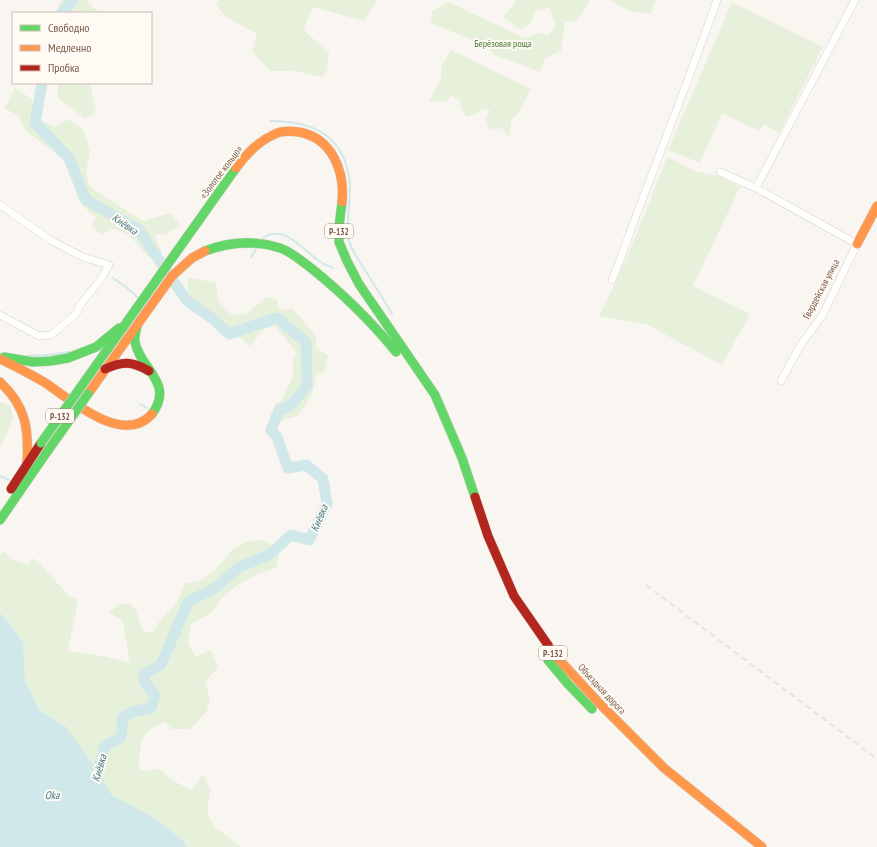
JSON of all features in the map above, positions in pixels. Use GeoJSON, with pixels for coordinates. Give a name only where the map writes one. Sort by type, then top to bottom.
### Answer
{"type":"FeatureCollection","features":[{"type":"Feature","properties":{"kind":"main road","name":"«Золотое кольцо»"},"geometry":{"type":"LineString","coordinates":[[133,321],[239,164],[257,144],[276,133],[293,131],[309,134],[325,144],[339,167],[343,190],[339,242],[358,284],[432,398]]}},
{"type":"Feature","properties":{"kind":"main road","name":"Гвардейская улица"},"geometry":{"type":"LineString","coordinates":[[856,244],[877,206]]}},
{"type":"Feature","properties":{"kind":"main road","name":"«Золотое кольцо»"},"geometry":{"type":"LineString","coordinates":[[27,465],[80,388],[133,321],[182,265],[204,251],[226,244],[254,242],[276,247],[289,252],[323,278],[369,319],[432,398]]}},
{"type":"Feature","properties":{"kind":"main road"},"geometry":{"type":"LineString","coordinates":[[133,321],[135,340],[140,356],[152,373],[159,387],[160,395],[156,408],[142,423],[135,426],[121,426],[113,424],[75,405],[44,383],[0,358],[26,361],[62,359],[92,348],[133,321]]}},
{"type":"Feature","properties":{"kind":"main road","name":"Р-132"},"geometry":{"type":"LineString","coordinates":[[0,506],[11,497],[49,449],[105,369],[133,321]]}},
{"type":"Feature","properties":{"kind":"main road"},"geometry":{"type":"LineString","coordinates":[[105,369],[117,364],[130,362],[139,365],[152,373]]}},
{"type":"Feature","properties":{"kind":"main road"},"geometry":{"type":"LineString","coordinates":[[3,385],[22,408],[28,430],[27,465]]}},
{"type":"Feature","properties":{"kind":"main road","name":"Объездная дорога"},"geometry":{"type":"LineString","coordinates":[[432,398],[480,538],[507,600],[546,659],[568,684],[658,774],[712,818]]}},
{"type":"Feature","properties":{"kind":"main road","name":"Объездная дорога"},"geometry":{"type":"LineString","coordinates":[[432,398],[462,458],[488,536],[514,596],[553,653],[599,704],[664,768],[762,847]]}},
{"type":"Feature","properties":{"kind":"main road","name":"Р-132"},"geometry":{"type":"LineString","coordinates":[[0,520],[27,465]]}},
{"type":"Feature","properties":{"kind":"street"},"geometry":{"type":"LineString","coordinates":[[612,280],[691,74],[717,0]]}},
{"type":"Feature","properties":{"kind":"street"},"geometry":{"type":"LineString","coordinates":[[756,188],[855,0]]}},
{"type":"Feature","properties":{"kind":"street"},"geometry":{"type":"LineString","coordinates":[[720,172],[756,188],[856,244]]}},
{"type":"Feature","properties":{"kind":"street"},"geometry":{"type":"LineString","coordinates":[[0,205],[52,241],[83,257],[109,265],[101,279],[80,305],[76,314],[51,335],[39,336],[0,315]]}},
{"type":"Feature","properties":{"kind":"street","name":"Гвардейская улица"},"geometry":{"type":"LineString","coordinates":[[782,380],[800,346],[822,316],[856,244]]}},
{"type":"Feature","properties":{"kind":"green space"},"geometry":{"type":"Polygon","coordinates":[[[62,0],[86,0],[93,8],[101,12],[56,12],[62,0]]]}},
{"type":"Feature","properties":{"kind":"green space"},"geometry":{"type":"Polygon","coordinates":[[[219,0],[377,0],[364,21],[313,7],[303,30],[329,52],[327,70],[322,77],[294,71],[271,71],[252,52],[257,34],[226,17],[216,5],[219,0]]]}},
{"type":"Feature","properties":{"kind":"green space","name":"Берёзовая роща"},"geometry":{"type":"Polygon","coordinates":[[[517,0],[589,0],[588,5],[576,21],[565,22],[561,51],[545,58],[540,72],[494,55],[487,46],[431,23],[432,11],[448,2],[525,38],[541,32],[547,36],[556,27],[550,8],[536,11],[529,25],[520,29],[503,17],[517,0]]]}},
{"type":"Feature","properties":{"kind":"green space"},"geometry":{"type":"Polygon","coordinates":[[[610,0],[656,0],[651,14],[629,11],[610,0]]]}},
{"type":"Feature","properties":{"kind":"green space"},"geometry":{"type":"Polygon","coordinates":[[[732,2],[823,47],[779,133],[764,124],[759,131],[722,113],[700,163],[668,150],[732,2]]]}},
{"type":"Feature","properties":{"kind":"green space"},"geometry":{"type":"Polygon","coordinates":[[[451,50],[531,89],[517,115],[511,118],[510,139],[502,128],[490,129],[486,120],[490,110],[482,109],[473,115],[466,117],[461,108],[460,100],[452,96],[446,102],[429,101],[442,76],[441,67],[451,50]]]}},
{"type":"Feature","properties":{"kind":"green space"},"geometry":{"type":"Polygon","coordinates":[[[58,84],[90,84],[96,112],[85,119],[58,98],[58,84]]]}},
{"type":"Feature","properties":{"kind":"green space"},"geometry":{"type":"Polygon","coordinates":[[[15,88],[32,99],[32,117],[56,127],[67,119],[83,129],[90,150],[86,172],[90,187],[143,221],[170,213],[180,225],[164,235],[155,234],[162,254],[150,258],[129,235],[111,228],[106,233],[100,234],[91,225],[96,218],[80,203],[64,160],[25,130],[19,116],[4,108],[15,88]]]}},
{"type":"Feature","properties":{"kind":"green space"},"geometry":{"type":"Polygon","coordinates":[[[667,157],[697,172],[719,176],[740,187],[693,286],[750,314],[722,365],[646,324],[599,316],[627,257],[667,157]]]}},
{"type":"Feature","properties":{"kind":"green space"},"geometry":{"type":"Polygon","coordinates":[[[187,277],[216,283],[218,301],[232,315],[246,314],[267,297],[277,300],[279,310],[293,309],[316,336],[316,348],[328,355],[324,373],[317,373],[311,397],[298,416],[279,421],[275,404],[281,402],[293,376],[293,359],[297,353],[276,327],[265,328],[250,346],[189,296],[187,277]]]}},
{"type":"Feature","properties":{"kind":"green space"},"geometry":{"type":"Polygon","coordinates":[[[0,402],[10,405],[13,418],[0,449],[0,402]]]}},
{"type":"Feature","properties":{"kind":"green space"},"geometry":{"type":"Polygon","coordinates":[[[259,540],[269,543],[279,556],[276,568],[258,574],[239,584],[223,597],[212,612],[191,624],[188,643],[195,657],[211,650],[218,667],[205,682],[210,698],[207,711],[190,729],[172,729],[165,722],[156,725],[146,734],[141,746],[139,769],[147,771],[158,768],[174,781],[191,790],[203,774],[211,790],[207,807],[208,815],[215,827],[243,847],[187,847],[183,841],[153,817],[112,795],[107,789],[103,777],[65,726],[39,710],[25,680],[23,643],[0,613],[0,554],[5,552],[15,561],[28,564],[33,558],[69,596],[78,600],[68,651],[103,656],[130,663],[123,621],[109,612],[119,604],[129,603],[136,610],[142,630],[152,633],[159,622],[179,599],[184,584],[200,581],[215,570],[232,550],[247,542],[259,540]]]}},
{"type":"Feature","properties":{"kind":"water","name":"Oka"},"geometry":{"type":"Polygon","coordinates":[[[0,613],[23,643],[25,680],[39,710],[65,726],[103,777],[107,788],[112,795],[153,817],[183,841],[187,847],[0,847],[0,613]]]}},
{"type":"Feature","properties":{"kind":"waterway","name":"Киёвка"},"geometry":{"type":"LineString","coordinates":[[63,12],[73,0]]}},
{"type":"Feature","properties":{"kind":"waterway","name":"Киёвка"},"geometry":{"type":"LineString","coordinates":[[42,84],[35,123],[69,158],[86,200],[138,229],[187,301],[213,319],[229,334],[277,318],[306,342],[307,386],[290,406],[279,410],[271,430],[277,437],[288,468],[306,465],[323,479],[327,504],[309,540],[291,535],[269,555],[239,567],[218,586],[188,602],[161,665],[144,674],[145,683],[155,695],[151,708],[132,712],[123,717],[121,737],[105,746],[94,785]]}},
{"type":"Feature","properties":{"kind":"waterway"},"geometry":{"type":"LineString","coordinates":[[270,121],[282,121],[314,128],[323,133],[338,148],[347,168],[350,185],[348,227],[350,244],[392,314]]}},
{"type":"Feature","properties":{"kind":"waterway"},"geometry":{"type":"LineString","coordinates":[[263,238],[271,234],[287,236],[322,263],[333,268]]}},
{"type":"Feature","properties":{"kind":"waterway"},"geometry":{"type":"LineString","coordinates":[[251,257],[256,249]]}},
{"type":"Feature","properties":{"kind":"waterway"},"geometry":{"type":"LineString","coordinates":[[113,278],[137,297]]}},
{"type":"Feature","properties":{"kind":"waterway"},"geometry":{"type":"LineString","coordinates":[[27,356],[69,352]]}},
{"type":"Feature","properties":{"kind":"waterway"},"geometry":{"type":"LineString","coordinates":[[140,404],[147,408]]}},
{"type":"Feature","properties":{"kind":"waterway"},"geometry":{"type":"LineString","coordinates":[[0,476],[9,480]]}},
{"type":"Feature","properties":{"kind":"railway"},"geometry":{"type":"LineString","coordinates":[[646,585],[877,759]]}},
{"type":"Feature","properties":{"kind":"traffic: fast"},"geometry":{"type":"LineString","coordinates":[[80,388],[236,168]]}},
{"type":"Feature","properties":{"kind":"traffic: fast"},"geometry":{"type":"LineString","coordinates":[[342,202],[339,242],[347,261],[359,284],[435,395],[462,458],[475,497]]}},
{"type":"Feature","properties":{"kind":"traffic: fast"},"geometry":{"type":"LineString","coordinates":[[205,251],[233,244],[252,243],[271,245],[288,252],[311,268],[345,297],[377,329],[396,352]]}},
{"type":"Feature","properties":{"kind":"traffic: fast"},"geometry":{"type":"LineString","coordinates":[[137,326],[135,342],[138,352],[154,376],[160,393],[158,403],[152,414]]}},
{"type":"Feature","properties":{"kind":"traffic: fast"},"geometry":{"type":"LineString","coordinates":[[4,357],[33,362],[68,358],[96,347],[119,328]]}},
{"type":"Feature","properties":{"kind":"traffic: fast"},"geometry":{"type":"LineString","coordinates":[[41,443],[80,388]]}},
{"type":"Feature","properties":{"kind":"traffic: fast"},"geometry":{"type":"LineString","coordinates":[[49,449],[88,394]]}},
{"type":"Feature","properties":{"kind":"traffic: fast"},"geometry":{"type":"LineString","coordinates":[[0,520],[49,449]]}},
{"type":"Feature","properties":{"kind":"traffic: fast"},"geometry":{"type":"LineString","coordinates":[[548,660],[592,709]]}},
{"type":"Feature","properties":{"kind":"traffic: slow"},"geometry":{"type":"LineString","coordinates":[[236,168],[253,148],[277,133],[293,131],[310,135],[320,141],[334,158],[341,179],[342,202]]}},
{"type":"Feature","properties":{"kind":"traffic: slow"},"geometry":{"type":"LineString","coordinates":[[857,244],[877,206]]}},
{"type":"Feature","properties":{"kind":"traffic: slow"},"geometry":{"type":"LineString","coordinates":[[88,394],[172,276],[192,258],[205,251]]}},
{"type":"Feature","properties":{"kind":"traffic: slow"},"geometry":{"type":"LineString","coordinates":[[0,359],[44,382],[97,417],[112,423],[127,425],[140,423],[152,414]]}},
{"type":"Feature","properties":{"kind":"traffic: slow"},"geometry":{"type":"LineString","coordinates":[[0,382],[15,400],[24,419],[27,439],[27,463]]}},
{"type":"Feature","properties":{"kind":"traffic: slow"},"geometry":{"type":"LineString","coordinates":[[548,645],[553,653],[599,703],[664,768],[762,847]]}},
{"type":"Feature","properties":{"kind":"traffic: jam"},"geometry":{"type":"LineString","coordinates":[[105,369],[122,363],[127,363],[137,365],[149,371]]}},
{"type":"Feature","properties":{"kind":"traffic: jam"},"geometry":{"type":"LineString","coordinates":[[11,489],[41,443]]}},
{"type":"Feature","properties":{"kind":"traffic: jam"},"geometry":{"type":"LineString","coordinates":[[475,497],[488,536],[514,596],[548,645]]}}]}
